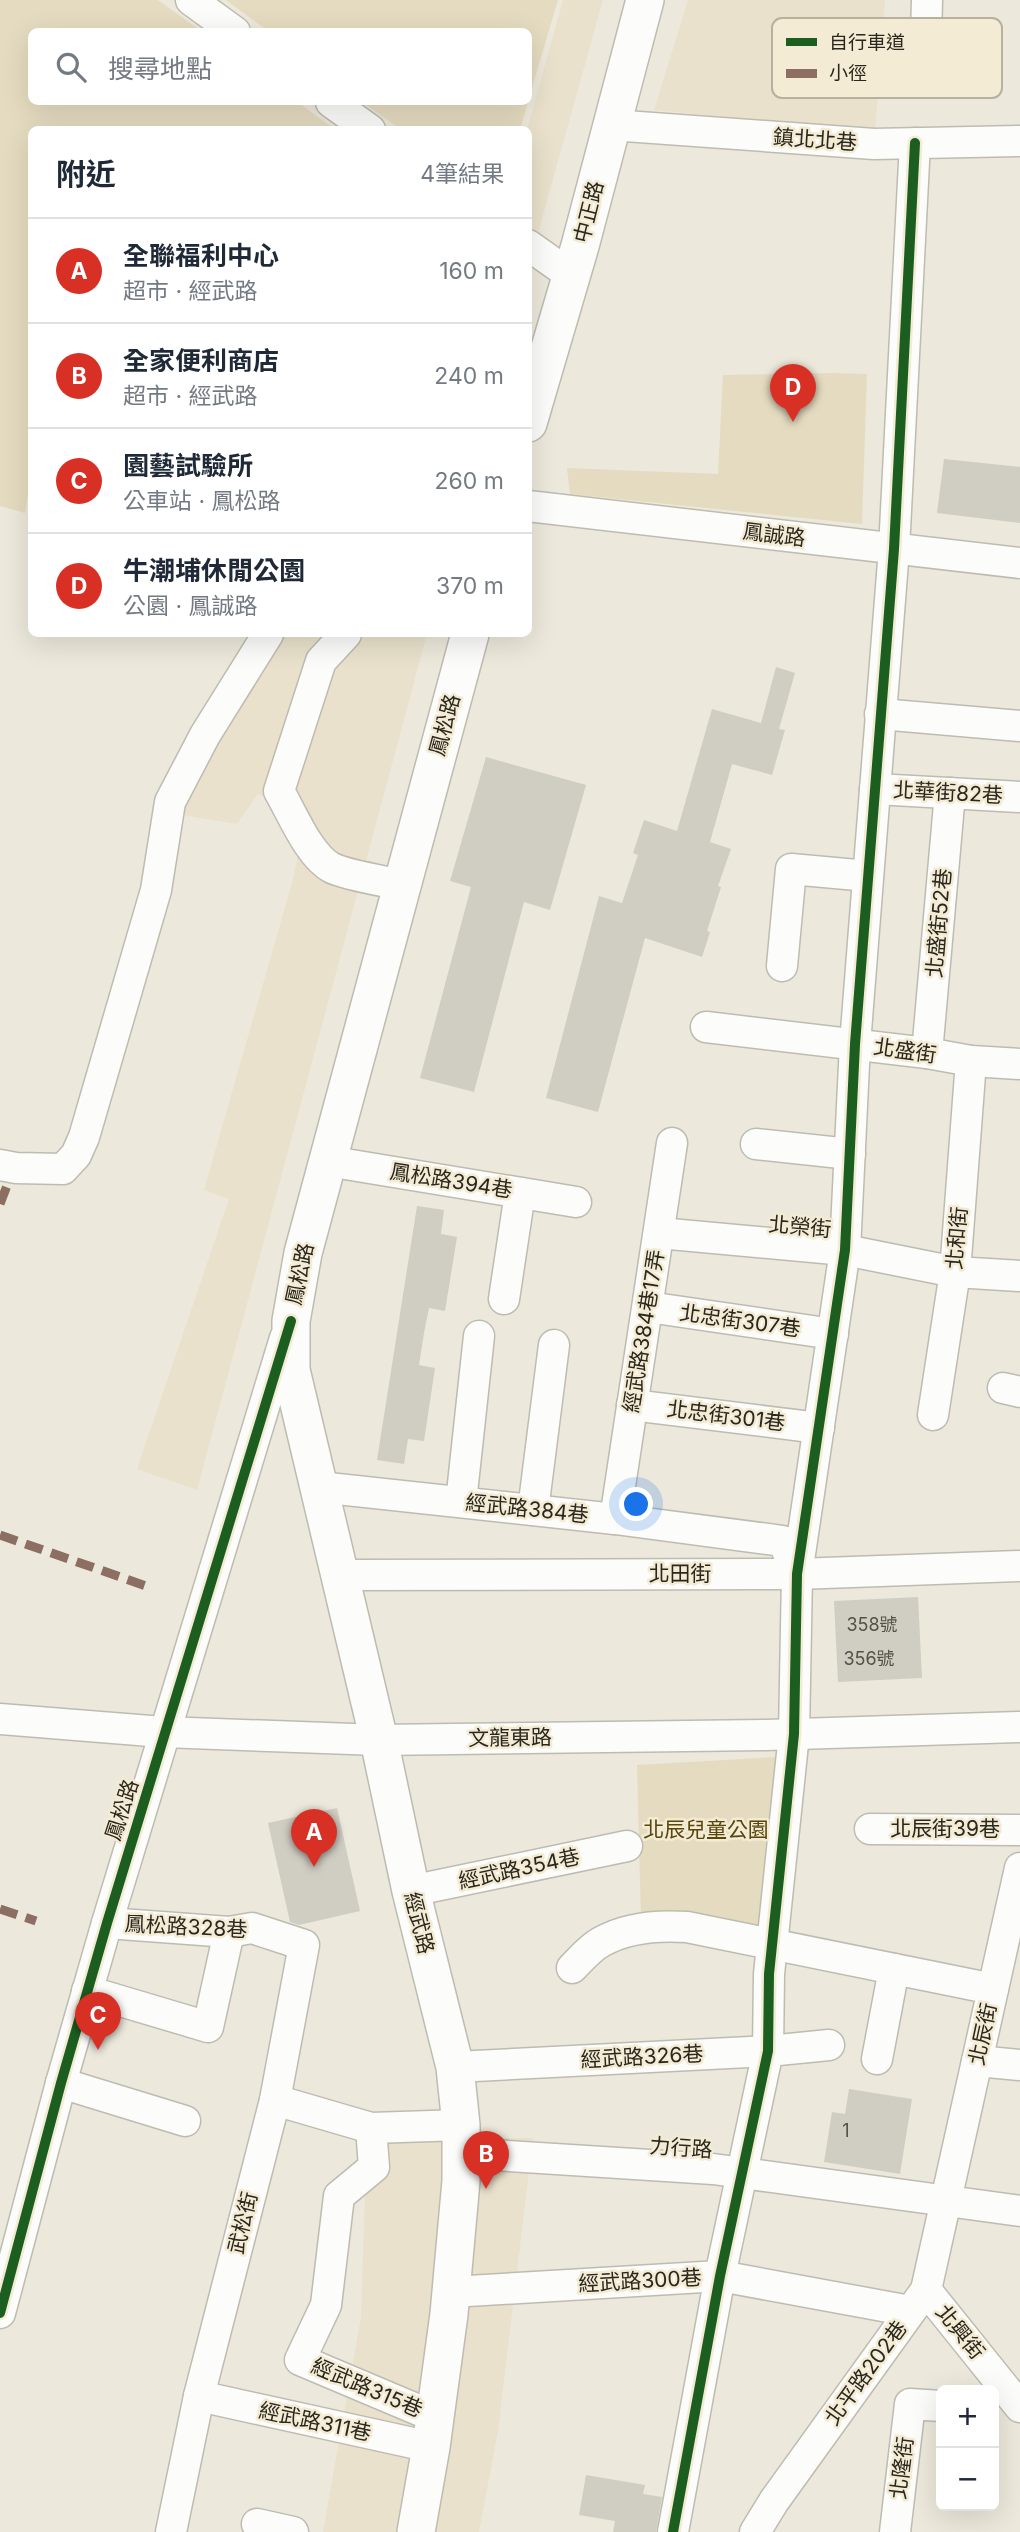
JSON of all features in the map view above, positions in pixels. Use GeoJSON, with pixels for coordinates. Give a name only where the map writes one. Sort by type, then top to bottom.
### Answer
{"type":"FeatureCollection","features":[{"type":"Feature","properties":{"kind":"main road","name":"中正路"},"geometry":{"type":"LineString","coordinates":[[532,410],[572,276],[645,0]]}},
{"type":"Feature","properties":{"kind":"main road","name":"鳳松路"},"geometry":{"type":"LineString","coordinates":[[290,1321],[303,1254],[327,1161],[469,637]]}},
{"type":"Feature","properties":{"kind":"main road","name":"經武路"},"geometry":{"type":"LineString","coordinates":[[290,1321],[291,1370],[379,1740],[411,1891],[455,2067],[461,2139],[451,2292],[433,2432],[416,2532]]}},
{"type":"Feature","properties":{"kind":"street"},"geometry":{"type":"LineString","coordinates":[[191,0],[230,28]]}},
{"type":"Feature","properties":{"kind":"street"},"geometry":{"type":"LineString","coordinates":[[927,0],[927,18]]}},
{"type":"Feature","properties":{"kind":"street"},"geometry":{"type":"LineString","coordinates":[[335,105],[364,126]]}},
{"type":"Feature","properties":{"kind":"street","name":"鎮北北巷"},"geometry":{"type":"LineString","coordinates":[[611,125],[874,144],[1020,141]]}},
{"type":"Feature","properties":{"kind":"street"},"geometry":{"type":"LineString","coordinates":[[673,2532],[720,2276],[768,2051],[772,1944],[794,1734],[797,1574],[845,1251],[855,1044],[894,549],[915,143]]}},
{"type":"Feature","properties":{"kind":"street"},"geometry":{"type":"LineString","coordinates":[[532,248],[572,276]]}},
{"type":"Feature","properties":{"kind":"street","name":"鳳誠路"},"geometry":{"type":"LineString","coordinates":[[532,506],[1020,563]]}},
{"type":"Feature","properties":{"kind":"street"},"geometry":{"type":"LineString","coordinates":[[0,1165],[63,1169],[76,1156],[84,1137],[156,890],[170,802],[205,735],[266,637]]}},
{"type":"Feature","properties":{"kind":"street"},"geometry":{"type":"LineString","coordinates":[[343,637],[321,661],[279,791],[298,823],[307,845],[331,867],[402,885]]}},
{"type":"Feature","properties":{"kind":"street"},"geometry":{"type":"LineString","coordinates":[[880,714],[1020,726]]}},
{"type":"Feature","properties":{"kind":"street","name":"北華街82巷"},"geometry":{"type":"LineString","coordinates":[[875,789],[1020,797]]}},
{"type":"Feature","properties":{"kind":"street","name":"北盛街52巷"},"geometry":{"type":"LineString","coordinates":[[927,1053],[950,793]]}},
{"type":"Feature","properties":{"kind":"street"},"geometry":{"type":"LineString","coordinates":[[782,966],[791,869],[868,876]]}},
{"type":"Feature","properties":{"kind":"street","name":"北盛街"},"geometry":{"type":"LineString","coordinates":[[706,1027],[927,1053],[971,1061],[1020,1064]]}},
{"type":"Feature","properties":{"kind":"street","name":"北和街"},"geometry":{"type":"LineString","coordinates":[[933,1415],[955,1272],[971,1061]]}},
{"type":"Feature","properties":{"kind":"street","name":"經武路384巷17弄"},"geometry":{"type":"LineString","coordinates":[[615,1519],[672,1143]]}},
{"type":"Feature","properties":{"kind":"street"},"geometry":{"type":"LineString","coordinates":[[756,1144],[850,1153]]}},
{"type":"Feature","properties":{"kind":"street","name":"鳳松路394巷"},"geometry":{"type":"LineString","coordinates":[[327,1161],[576,1202]]}},
{"type":"Feature","properties":{"kind":"street"},"geometry":{"type":"LineString","coordinates":[[504,1299],[520,1193]]}},
{"type":"Feature","properties":{"kind":"street","name":"北榮街"},"geometry":{"type":"LineString","coordinates":[[659,1233],[845,1251],[955,1272],[1020,1276]]}},
{"type":"Feature","properties":{"kind":"street","name":"北忠街307巷"},"geometry":{"type":"LineString","coordinates":[[648,1307],[833,1334]]}},
{"type":"Feature","properties":{"kind":"street","name":"鳳松路"},"geometry":{"type":"LineString","coordinates":[[0,2313],[87,1991],[157,1764],[163,1732],[290,1321]]}},
{"type":"Feature","properties":{"kind":"street"},"geometry":{"type":"LineString","coordinates":[[461,1502],[479,1336]]}},
{"type":"Feature","properties":{"kind":"street"},"geometry":{"type":"LineString","coordinates":[[533,1510],[554,1345]]}},
{"type":"Feature","properties":{"kind":"street","name":"北忠街301巷"},"geometry":{"type":"LineString","coordinates":[[632,1405],[819,1428]]}},
{"type":"Feature","properties":{"kind":"street","name":"經武路384巷"},"geometry":{"type":"LineString","coordinates":[[319,1487],[615,1519],[783,1541],[797,1574]]}},
{"type":"Feature","properties":{"kind":"street","name":"北田街"},"geometry":{"type":"LineString","coordinates":[[340,1575],[797,1574],[1020,1566]]}},
{"type":"Feature","properties":{"kind":"street","name":"文龍東路"},"geometry":{"type":"LineString","coordinates":[[0,1719],[163,1732],[379,1740],[794,1734],[1020,1727]]}},
{"type":"Feature","properties":{"kind":"street","name":"北辰街39巷"},"geometry":{"type":"LineString","coordinates":[[870,1829],[1020,1830]]}},
{"type":"Feature","properties":{"kind":"street","name":"經武路354巷"},"geometry":{"type":"LineString","coordinates":[[411,1891],[627,1846]]}},
{"type":"Feature","properties":{"kind":"street","name":"北辰街"},"geometry":{"type":"LineString","coordinates":[[946,2201],[993,1989],[1011,1947],[1020,1868]]}},
{"type":"Feature","properties":{"kind":"street","name":"鳳松路328巷"},"geometry":{"type":"LineString","coordinates":[[107,1923],[229,1932],[252,1928],[304,1945]]}},
{"type":"Feature","properties":{"kind":"street"},"geometry":{"type":"LineString","coordinates":[[572,1968],[600,1942],[630,1930],[663,1925],[687,1927],[993,1989]]}},
{"type":"Feature","properties":{"kind":"street"},"geometry":{"type":"LineString","coordinates":[[87,1991],[208,2027],[229,1932]]}},
{"type":"Feature","properties":{"kind":"street","name":"武松街"},"geometry":{"type":"LineString","coordinates":[[171,2532],[199,2396],[275,2100],[304,1945]]}},
{"type":"Feature","properties":{"kind":"street"},"geometry":{"type":"LineString","coordinates":[[877,2059],[894,1969]]}},
{"type":"Feature","properties":{"kind":"street","name":"經武路326巷"},"geometry":{"type":"LineString","coordinates":[[455,2067],[768,2051],[828,2045]]}},
{"type":"Feature","properties":{"kind":"street"},"geometry":{"type":"LineString","coordinates":[[977,2061],[1020,2066]]}},
{"type":"Feature","properties":{"kind":"street"},"geometry":{"type":"LineString","coordinates":[[61,2083],[185,2121]]}},
{"type":"Feature","properties":{"kind":"street"},"geometry":{"type":"LineString","coordinates":[[275,2100],[371,2128],[461,2139]]}},
{"type":"Feature","properties":{"kind":"street","name":"經武路315巷"},"geometry":{"type":"LineString","coordinates":[[371,2128],[373,2167],[339,2196],[326,2305],[300,2360],[433,2432]]}},
{"type":"Feature","properties":{"kind":"street","name":"力行路"},"geometry":{"type":"LineString","coordinates":[[461,2139],[1020,2211]]}},
{"type":"Feature","properties":{"kind":"street","name":"北平路202巷"},"geometry":{"type":"LineString","coordinates":[[755,2532],[774,2501],[918,2300],[946,2201]]}},
{"type":"Feature","properties":{"kind":"street","name":"經武路300巷"},"geometry":{"type":"LineString","coordinates":[[451,2292],[720,2276],[918,2300]]}},
{"type":"Feature","properties":{"kind":"street","name":"北興街"},"geometry":{"type":"LineString","coordinates":[[918,2300],[1020,2409]]}},
{"type":"Feature","properties":{"kind":"street","name":"經武路311巷"},"geometry":{"type":"LineString","coordinates":[[199,2396],[433,2432]]}},
{"type":"Feature","properties":{"kind":"street","name":"北隆街"},"geometry":{"type":"LineString","coordinates":[[895,2532],[910,2404],[936,2406]]}},
{"type":"Feature","properties":{"kind":"street","name":"北興街"},"geometry":{"type":"LineString","coordinates":[[999,2410],[1020,2409]]}},
{"type":"Feature","properties":{"kind":"street"},"geometry":{"type":"LineString","coordinates":[[257,2524],[293,2532]]}},
{"type":"Feature","properties":{"kind":"shaded area"},"geometry":{"type":"Polygon","coordinates":[[[563,0],[603,0],[532,254],[532,126],[528,126],[563,0]]]}},
{"type":"Feature","properties":{"kind":"shaded area"},"geometry":{"type":"Polygon","coordinates":[[[688,0],[885,0],[884,18],[772,18],[772,98],[878,98],[875,131],[654,110],[688,0]]]}},
{"type":"Feature","properties":{"kind":"shaded area"},"geometry":{"type":"Polygon","coordinates":[[[269,637],[426,637],[197,1490],[137,1469],[229,1199],[204,1190],[292,883],[306,818],[258,794],[237,824],[175,814],[269,637]]]}},
{"type":"Feature","properties":{"kind":"shaded area"},"geometry":{"type":"Polygon","coordinates":[[[533,2138],[498,2431],[479,2532],[323,2532],[361,2317],[365,2194],[387,2139],[533,2138]]]}},
{"type":"Feature","properties":{"kind":"green space"},"geometry":{"type":"Polygon","coordinates":[[[0,0],[158,0],[197,28],[28,28],[28,105],[301,105],[331,126],[28,126],[28,494],[25,513],[0,506],[0,0]]]}},
{"type":"Feature","properties":{"kind":"green space"},"geometry":{"type":"Polygon","coordinates":[[[226,0],[558,0],[532,88],[532,28],[264,28],[226,0]]]}},
{"type":"Feature","properties":{"kind":"green space"},"geometry":{"type":"Polygon","coordinates":[[[366,105],[527,105],[521,126],[396,126],[366,105]]]}},
{"type":"Feature","properties":{"kind":"green space"},"geometry":{"type":"Polygon","coordinates":[[[867,374],[862,524],[570,494],[567,468],[718,474],[723,375],[867,374]]]}},
{"type":"Feature","properties":{"kind":"green space","name":"北辰兒童公園"},"geometry":{"type":"Polygon","coordinates":[[[777,1757],[766,1933],[641,1919],[637,1765],[777,1757]]]}},
{"type":"Feature","properties":{"kind":"building"},"geometry":{"type":"Polygon","coordinates":[[[944,459],[1020,467],[1020,523],[937,513],[944,459]]]}},
{"type":"Feature","properties":{"kind":"building"},"geometry":{"type":"Polygon","coordinates":[[[776,667],[795,673],[779,729],[785,730],[772,775],[732,764],[710,842],[731,849],[718,886],[721,887],[702,957],[645,938],[598,1112],[546,1098],[599,896],[622,903],[638,855],[633,853],[644,820],[677,831],[712,709],[761,723],[776,667]]]}},
{"type":"Feature","properties":{"kind":"building"},"geometry":{"type":"Polygon","coordinates":[[[486,757],[586,785],[550,910],[524,902],[474,1092],[420,1078],[471,887],[450,881],[486,757]]]}},
{"type":"Feature","properties":{"kind":"building"},"geometry":{"type":"Polygon","coordinates":[[[417,1206],[444,1210],[441,1234],[457,1237],[445,1311],[429,1308],[424,1333],[419,1365],[435,1368],[424,1441],[408,1439],[404,1464],[377,1460],[417,1206]]]}},
{"type":"Feature","properties":{"kind":"building"},"geometry":{"type":"Polygon","coordinates":[[[918,1597],[922,1678],[838,1682],[834,1601],[918,1597]]]}},
{"type":"Feature","properties":{"kind":"building"},"geometry":{"type":"Polygon","coordinates":[[[337,1808],[360,1911],[299,1925],[290,1922],[268,1823],[337,1808]]]}},
{"type":"Feature","properties":{"kind":"building"},"geometry":{"type":"Polygon","coordinates":[[[849,2089],[912,2099],[900,2174],[824,2162],[832,2112],[845,2114],[849,2089]]]}},
{"type":"Feature","properties":{"kind":"building"},"geometry":{"type":"Polygon","coordinates":[[[586,2475],[645,2485],[643,2494],[662,2497],[656,2532],[613,2532],[615,2521],[579,2515],[586,2475]]]}},
{"type":"Feature","properties":{"kind":"marked path"},"geometry":{"type":"LineString","coordinates":[[0,1204],[8,1183]]}},
{"type":"Feature","properties":{"kind":"marked path"},"geometry":{"type":"LineString","coordinates":[[0,1535],[149,1587]]}},
{"type":"Feature","properties":{"kind":"marked path"},"geometry":{"type":"LineString","coordinates":[[0,1909],[36,1921]]}},
{"type":"Feature","properties":{"kind":"cycle path"},"geometry":{"type":"LineString","coordinates":[[673,2532],[720,2276],[768,2051],[769,1974],[794,1734],[797,1574],[845,1250],[855,1044],[894,549],[915,143]]}},
{"type":"Feature","properties":{"kind":"cycle path"},"geometry":{"type":"LineString","coordinates":[[0,2313],[107,1923],[291,1321]]}},
{"type":"Feature","properties":{"kind":"place","name":"牛潮埔休閒公園"},"geometry":{"type":"Point","coordinates":[793,422]}},
{"type":"Feature","properties":{"kind":"place","name":"全聯福利中心"},"geometry":{"type":"Point","coordinates":[314,1867]}},
{"type":"Feature","properties":{"kind":"place","name":"園藝試驗所"},"geometry":{"type":"Point","coordinates":[98,2050]}},
{"type":"Feature","properties":{"kind":"place","name":"全家便利商店"},"geometry":{"type":"Point","coordinates":[486,2189]}}]}
